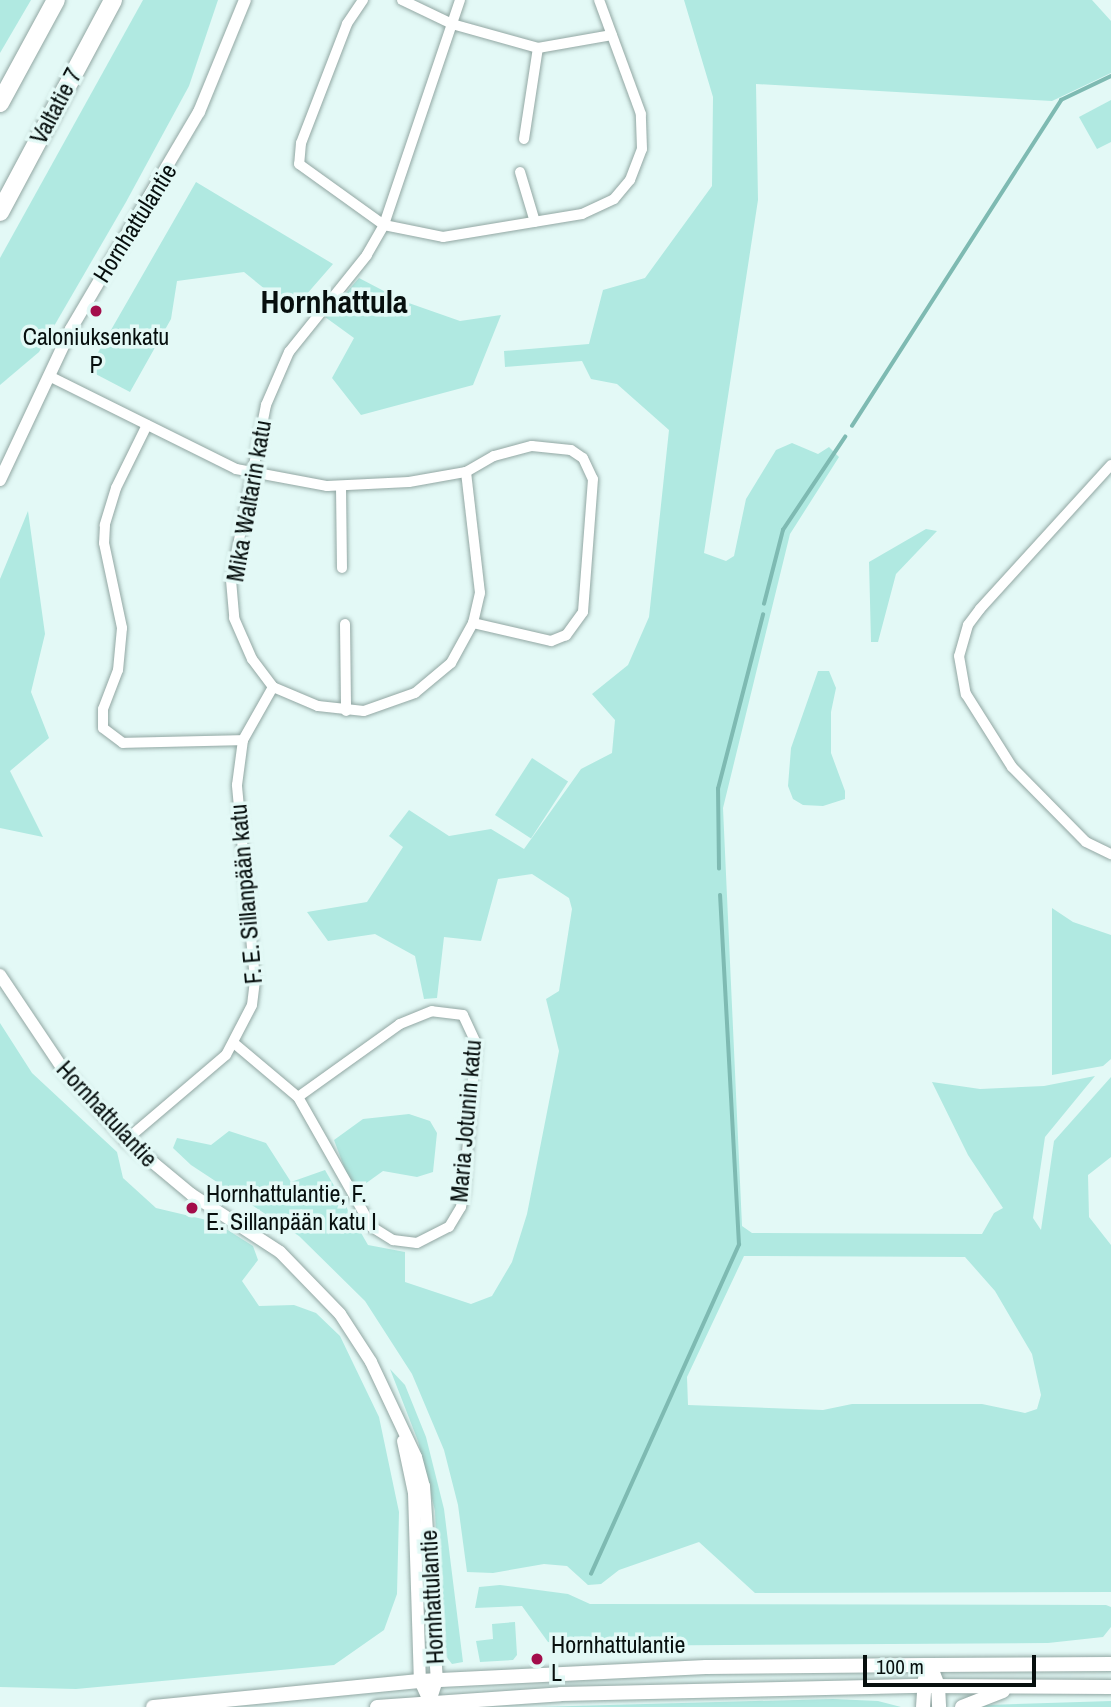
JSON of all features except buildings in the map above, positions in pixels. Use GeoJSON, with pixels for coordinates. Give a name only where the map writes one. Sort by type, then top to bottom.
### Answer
{"type":"FeatureCollection","features":[{"type":"Feature","properties":{"kind":"highway","name":"Valtatie 7"},"geometry":{"type":"LineString","coordinates":[[0,103],[56,0]]}},
{"type":"Feature","properties":{"kind":"highway","name":"Valtatie 7"},"geometry":{"type":"LineString","coordinates":[[0,212],[113,0]]}},
{"type":"Feature","properties":{"kind":"main road"},"geometry":{"type":"LineString","coordinates":[[153,1707],[420,1681],[706,1667],[1111,1664]]}},
{"type":"Feature","properties":{"kind":"main road"},"geometry":{"type":"LineString","coordinates":[[930,1665],[931,1686],[939,1707]]}},
{"type":"Feature","properties":{"kind":"main road"},"geometry":{"type":"LineString","coordinates":[[923,1707],[931,1686]]}},
{"type":"Feature","properties":{"kind":"main road"},"geometry":{"type":"LineString","coordinates":[[962,1707],[1021,1686]]}},
{"type":"Feature","properties":{"kind":"main road"},"geometry":{"type":"LineString","coordinates":[[377,1707],[430,1702],[740,1688],[1111,1687]]}},
{"type":"Feature","properties":{"kind":"street","name":"Hornhattulantie"},"geometry":{"type":"LineString","coordinates":[[0,480],[71,329],[178,154],[245,0]]}},
{"type":"Feature","properties":{"kind":"street"},"geometry":{"type":"LineString","coordinates":[[363,0],[347,24],[298,155],[303,171],[384,225],[443,237],[535,222],[600,207],[623,190],[638,165],[643,133],[640,105],[599,0]]}},
{"type":"Feature","properties":{"kind":"street"},"geometry":{"type":"LineString","coordinates":[[402,0],[452,24],[538,48],[612,35]]}},
{"type":"Feature","properties":{"kind":"street","name":"Mika Waltarin katu"},"geometry":{"type":"LineString","coordinates":[[273,687],[252,659],[234,618],[231,580],[250,472],[280,368],[320,309],[367,255],[384,225],[460,0]]}},
{"type":"Feature","properties":{"kind":"street"},"geometry":{"type":"LineString","coordinates":[[524,139],[538,48]]}},
{"type":"Feature","properties":{"kind":"street"},"geometry":{"type":"LineString","coordinates":[[520,172],[535,222]]}},
{"type":"Feature","properties":{"kind":"street"},"geometry":{"type":"LineString","coordinates":[[49,376],[250,472],[341,487],[466,472],[507,451],[561,446],[583,458],[593,480],[587,598],[574,627],[566,635],[539,640],[473,623]]}},
{"type":"Feature","properties":{"kind":"street"},"geometry":{"type":"LineString","coordinates":[[147,425],[116,488],[104,525],[108,565],[122,628],[118,670],[103,709],[103,728],[122,743],[243,740]]}},
{"type":"Feature","properties":{"kind":"street"},"geometry":{"type":"LineString","coordinates":[[1111,465],[979,609],[968,625],[959,656],[966,694],[1012,767],[1086,842],[1111,853]]}},
{"type":"Feature","properties":{"kind":"street"},"geometry":{"type":"LineString","coordinates":[[273,687],[346,711],[382,707],[429,685],[451,663],[473,623],[480,593],[466,472]]}},
{"type":"Feature","properties":{"kind":"street"},"geometry":{"type":"LineString","coordinates":[[341,487],[342,568]]}},
{"type":"Feature","properties":{"kind":"street"},"geometry":{"type":"LineString","coordinates":[[345,624],[346,711]]}},
{"type":"Feature","properties":{"kind":"street","name":"F. E. Sillanpään katu"},"geometry":{"type":"LineString","coordinates":[[126,1140],[235,1044],[252,1005],[255,980],[239,821],[243,740],[273,687]]}},
{"type":"Feature","properties":{"kind":"street","name":"Hornhattulantie"},"geometry":{"type":"LineString","coordinates":[[0,975],[63,1069],[126,1140],[156,1168],[280,1252],[301,1271],[340,1314],[371,1362],[397,1417],[424,1486],[437,1680],[430,1702]]}},
{"type":"Feature","properties":{"kind":"street","name":"Maria Jotunin katu"},"geometry":{"type":"LineString","coordinates":[[235,1044],[298,1097],[372,1227],[393,1240],[417,1243],[449,1227],[461,1207],[464,1191],[476,1043],[463,1015],[432,1011],[400,1024],[298,1097]]}},
{"type":"Feature","properties":{"kind":"street","name":"Hornhattulantie"},"geometry":{"type":"LineString","coordinates":[[397,1417],[414,1493],[420,1681],[430,1702]]}},
{"type":"Feature","properties":{"kind":"green space"},"geometry":{"type":"Polygon","coordinates":[[[0,0],[31,0],[0,53],[0,0]]]}},
{"type":"Feature","properties":{"kind":"green space"},"geometry":{"type":"Polygon","coordinates":[[[143,0],[218,0],[189,86],[126,202],[39,352],[0,385],[0,258],[143,0]]]}},
{"type":"Feature","properties":{"kind":"green space"},"geometry":{"type":"Polygon","coordinates":[[[684,0],[1092,0],[1111,21],[1111,73],[1052,101],[756,84],[758,200],[704,553],[726,561],[734,556],[746,499],[776,450],[792,443],[818,454],[829,447],[839,457],[790,534],[723,808],[742,1226],[752,1233],[982,1234],[994,1213],[1003,1208],[968,1155],[932,1082],[980,1089],[1044,1086],[1095,1076],[1045,1137],[1033,1218],[1041,1230],[1054,1141],[1111,1077],[1111,1157],[1088,1175],[1089,1217],[1111,1245],[1111,1592],[755,1593],[699,1542],[619,1570],[601,1584],[588,1585],[567,1566],[544,1564],[493,1573],[467,1572],[458,1505],[444,1450],[412,1374],[365,1301],[299,1236],[191,1165],[173,1148],[177,1138],[211,1145],[229,1131],[266,1143],[291,1182],[325,1170],[368,1245],[405,1252],[405,1282],[471,1304],[492,1296],[512,1262],[527,1214],[559,1051],[546,999],[559,991],[572,909],[569,898],[532,874],[498,879],[481,941],[444,937],[437,998],[424,999],[415,956],[375,934],[328,941],[307,912],[367,902],[403,847],[389,836],[409,810],[449,836],[491,829],[524,849],[581,769],[612,753],[615,720],[592,694],[628,665],[649,617],[669,430],[617,384],[591,379],[582,361],[505,367],[504,351],[589,344],[603,290],[645,278],[712,186],[713,97],[684,0]],[[744,1256],[687,1377],[688,1405],[823,1410],[852,1404],[982,1404],[1025,1413],[1037,1409],[1041,1395],[1032,1354],[995,1291],[965,1257],[744,1256]]]}},
{"type":"Feature","properties":{"kind":"green space"},"geometry":{"type":"Polygon","coordinates":[[[1111,100],[1111,142],[1097,149],[1079,117],[1111,100]]]}},
{"type":"Feature","properties":{"kind":"green space"},"geometry":{"type":"Polygon","coordinates":[[[196,182],[333,264],[292,311],[244,272],[177,281],[171,319],[130,392],[88,370],[196,182]]]}},
{"type":"Feature","properties":{"kind":"green space"},"geometry":{"type":"Polygon","coordinates":[[[359,278],[403,301],[460,321],[501,315],[473,385],[361,415],[332,378],[354,338],[325,317],[359,278]]]}},
{"type":"Feature","properties":{"kind":"green space"},"geometry":{"type":"Polygon","coordinates":[[[28,511],[45,634],[31,692],[49,738],[10,771],[43,837],[0,828],[0,579],[28,511]]]}},
{"type":"Feature","properties":{"kind":"green space"},"geometry":{"type":"Polygon","coordinates":[[[926,529],[937,531],[896,574],[878,642],[871,642],[869,562],[926,529]]]}},
{"type":"Feature","properties":{"kind":"green space"},"geometry":{"type":"Polygon","coordinates":[[[818,671],[829,671],[836,688],[831,712],[831,753],[845,791],[845,799],[823,806],[803,805],[793,799],[788,786],[791,748],[818,671]]]}},
{"type":"Feature","properties":{"kind":"green space"},"geometry":{"type":"Polygon","coordinates":[[[532,758],[568,781],[531,838],[495,815],[532,758]]]}},
{"type":"Feature","properties":{"kind":"green space"},"geometry":{"type":"Polygon","coordinates":[[[1052,908],[1073,922],[1111,935],[1111,1059],[1103,1066],[1052,1075],[1052,908]]]}},
{"type":"Feature","properties":{"kind":"green space"},"geometry":{"type":"Polygon","coordinates":[[[0,1023],[32,1073],[117,1152],[123,1178],[156,1208],[215,1222],[253,1246],[258,1260],[242,1281],[259,1306],[294,1305],[316,1313],[340,1336],[379,1417],[399,1512],[397,1594],[384,1630],[334,1665],[76,1689],[0,1687],[0,1023]]]}},
{"type":"Feature","properties":{"kind":"green space"},"geometry":{"type":"Polygon","coordinates":[[[409,1114],[430,1121],[437,1133],[433,1172],[417,1177],[383,1171],[358,1189],[352,1188],[334,1140],[363,1119],[409,1114]]]}},
{"type":"Feature","properties":{"kind":"green space"},"geometry":{"type":"Polygon","coordinates":[[[390,1369],[405,1385],[426,1437],[444,1509],[463,1662],[452,1664],[441,1650],[435,1511],[418,1441],[390,1369]]]}},
{"type":"Feature","properties":{"kind":"green space"},"geometry":{"type":"Polygon","coordinates":[[[500,1585],[568,1594],[590,1604],[1106,1605],[1111,1607],[1111,1627],[1103,1637],[1048,1643],[582,1646],[548,1642],[522,1606],[475,1608],[479,1587],[500,1585]]]}},
{"type":"Feature","properties":{"kind":"green space"},"geometry":{"type":"Polygon","coordinates":[[[515,1622],[517,1655],[513,1660],[480,1662],[476,1641],[493,1639],[492,1624],[515,1622]]]}},
{"type":"Feature","properties":{"kind":"green space"},"geometry":{"type":"Polygon","coordinates":[[[833,1699],[878,1701],[901,1707],[536,1707],[833,1699]]]}},
{"type":"Feature","properties":{"kind":"green space"},"geometry":{"type":"Polygon","coordinates":[[[1111,1701],[1111,1707],[982,1707],[986,1705],[1111,1701]]]}},
{"type":"Feature","properties":{"kind":"waterway"},"geometry":{"type":"LineString","coordinates":[[852,426],[1061,100],[1111,76]]}},
{"type":"Feature","properties":{"kind":"waterway"},"geometry":{"type":"LineString","coordinates":[[764,604],[783,530],[845,437]]}},
{"type":"Feature","properties":{"kind":"waterway"},"geometry":{"type":"LineString","coordinates":[[719,869],[718,789],[763,615]]}},
{"type":"Feature","properties":{"kind":"waterway"},"geometry":{"type":"LineString","coordinates":[[591,1574],[739,1245],[720,896]]}},
{"type":"Feature","properties":{"kind":"place","name":"Caloniuksenkatu P"},"geometry":{"type":"Point","coordinates":[96,311]}},
{"type":"Feature","properties":{"kind":"place","name":"Hornhattulantie, F. E. Sillanpään katu I"},"geometry":{"type":"Point","coordinates":[192,1208]}},
{"type":"Feature","properties":{"kind":"place","name":"Hornhattulantie L"},"geometry":{"type":"Point","coordinates":[537,1659]}},
{"type":"Feature","properties":{"kind":"district","name":"Hornhattula"},"geometry":{"type":"Point","coordinates":[334,302]}}]}
